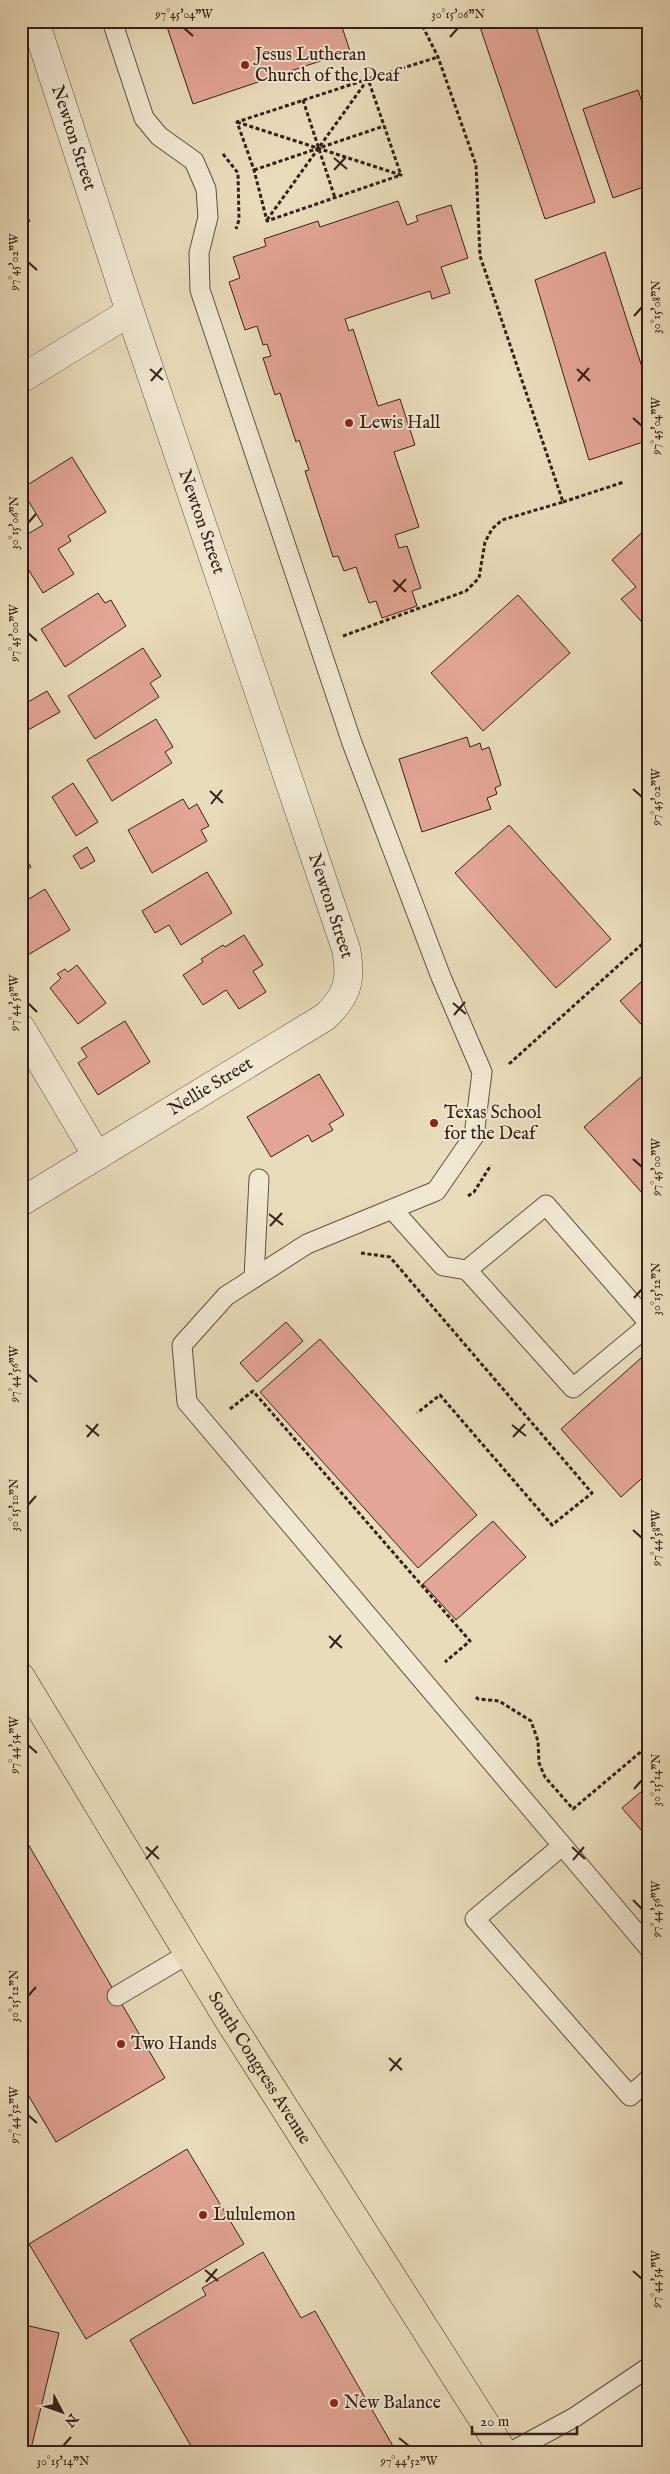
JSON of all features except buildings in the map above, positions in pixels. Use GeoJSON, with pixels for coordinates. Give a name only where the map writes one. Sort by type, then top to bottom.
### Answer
{"type":"FeatureCollection","features":[{"type":"Feature","properties":{"kind":"main road","name":"South Congress Avenue"},"geometry":{"type":"LineString","coordinates":[[21,1677],[188,1954],[504,2453]]}},
{"type":"Feature","properties":{"kind":"street","name":"Newton Street"},"geometry":{"type":"LineString","coordinates":[[35,21],[130,312],[346,949],[350,968],[347,988],[338,1004],[325,1017]]}},
{"type":"Feature","properties":{"kind":"street"},"geometry":{"type":"LineString","coordinates":[[21,379],[130,312]]}},
{"type":"Feature","properties":{"kind":"street","name":"Nellie Street"},"geometry":{"type":"LineString","coordinates":[[21,1202],[325,1017]]}},
{"type":"Feature","properties":{"kind":"street"},"geometry":{"type":"LineString","coordinates":[[21,1028],[97,1156]]}},
{"type":"Feature","properties":{"kind":"lane"},"geometry":{"type":"LineString","coordinates":[[112,21],[144,118],[159,136],[194,161],[206,189],[208,218],[199,253],[200,290],[352,743],[441,977],[482,1072],[474,1136],[436,1191],[306,1244],[226,1296],[182,1345],[187,1402],[649,1948]]}},
{"type":"Feature","properties":{"kind":"lane"},"geometry":{"type":"LineString","coordinates":[[254,1278],[259,1179]]}},
{"type":"Feature","properties":{"kind":"lane"},"geometry":{"type":"LineString","coordinates":[[393,1210],[443,1266],[467,1270],[574,1388],[649,1324],[546,1205],[467,1270]]}},
{"type":"Feature","properties":{"kind":"lane"},"geometry":{"type":"LineString","coordinates":[[562,1846],[475,1919],[630,2096],[649,2079]]}},
{"type":"Feature","properties":{"kind":"lane"},"geometry":{"type":"LineString","coordinates":[[117,1996],[188,1954]]}},
{"type":"Feature","properties":{"kind":"lane"},"geometry":{"type":"LineString","coordinates":[[509,2453],[575,2417],[649,2367]]}},
{"type":"Feature","properties":{"kind":"path"},"geometry":{"type":"LineString","coordinates":[[420,21],[438,57],[476,165],[480,256],[563,502]]}},
{"type":"Feature","properties":{"kind":"path"},"geometry":{"type":"LineString","coordinates":[[237,122],[438,57]]}},
{"type":"Feature","properties":{"kind":"path"},"geometry":{"type":"LineString","coordinates":[[368,79],[401,175]]}},
{"type":"Feature","properties":{"kind":"path"},"geometry":{"type":"LineString","coordinates":[[267,221],[368,79]]}},
{"type":"Feature","properties":{"kind":"path"},"geometry":{"type":"LineString","coordinates":[[303,100],[335,198]]}},
{"type":"Feature","properties":{"kind":"path"},"geometry":{"type":"LineString","coordinates":[[237,122],[401,175]]}},
{"type":"Feature","properties":{"kind":"path"},"geometry":{"type":"LineString","coordinates":[[237,122],[254,170],[267,221]]}},
{"type":"Feature","properties":{"kind":"path"},"geometry":{"type":"LineString","coordinates":[[254,170],[384,126]]}},
{"type":"Feature","properties":{"kind":"path"},"geometry":{"type":"LineString","coordinates":[[267,221],[401,175]]}},
{"type":"Feature","properties":{"kind":"path"},"geometry":{"type":"LineString","coordinates":[[342,636],[466,591],[479,578],[485,542],[492,529],[502,520],[624,482]]}},
{"type":"Feature","properties":{"kind":"path"},"geometry":{"type":"LineString","coordinates":[[505,1068],[649,938]]}},
{"type":"Feature","properties":{"kind":"path"},"geometry":{"type":"LineString","coordinates":[[352,1252],[390,1256],[592,1493],[552,1525],[440,1395],[417,1413]]}},
{"type":"Feature","properties":{"kind":"path"},"geometry":{"type":"LineString","coordinates":[[225,1402],[230,1409],[252,1391],[470,1641],[445,1661],[450,1668]]}},
{"type":"Feature","properties":{"kind":"path"},"geometry":{"type":"LineString","coordinates":[[472,1693],[478,1700],[499,1701],[531,1721],[538,1741],[539,1763],[545,1777],[573,1809],[649,1744]]}},
{"type":"Feature","properties":{"kind":"place","name":"Jesus Lutheran Church of the Deaf"},"geometry":{"type":"Point","coordinates":[245,65]}},
{"type":"Feature","properties":{"kind":"place","name":"Lewis Hall"},"geometry":{"type":"Point","coordinates":[349,423]}},
{"type":"Feature","properties":{"kind":"place","name":"Texas School for the Deaf"},"geometry":{"type":"Point","coordinates":[434,1123]}},
{"type":"Feature","properties":{"kind":"place","name":"Two Hands"},"geometry":{"type":"Point","coordinates":[121,2044]}},
{"type":"Feature","properties":{"kind":"place","name":"Lululemon"},"geometry":{"type":"Point","coordinates":[203,2215]}},
{"type":"Feature","properties":{"kind":"place","name":"New Balance"},"geometry":{"type":"Point","coordinates":[334,2403]}}]}
